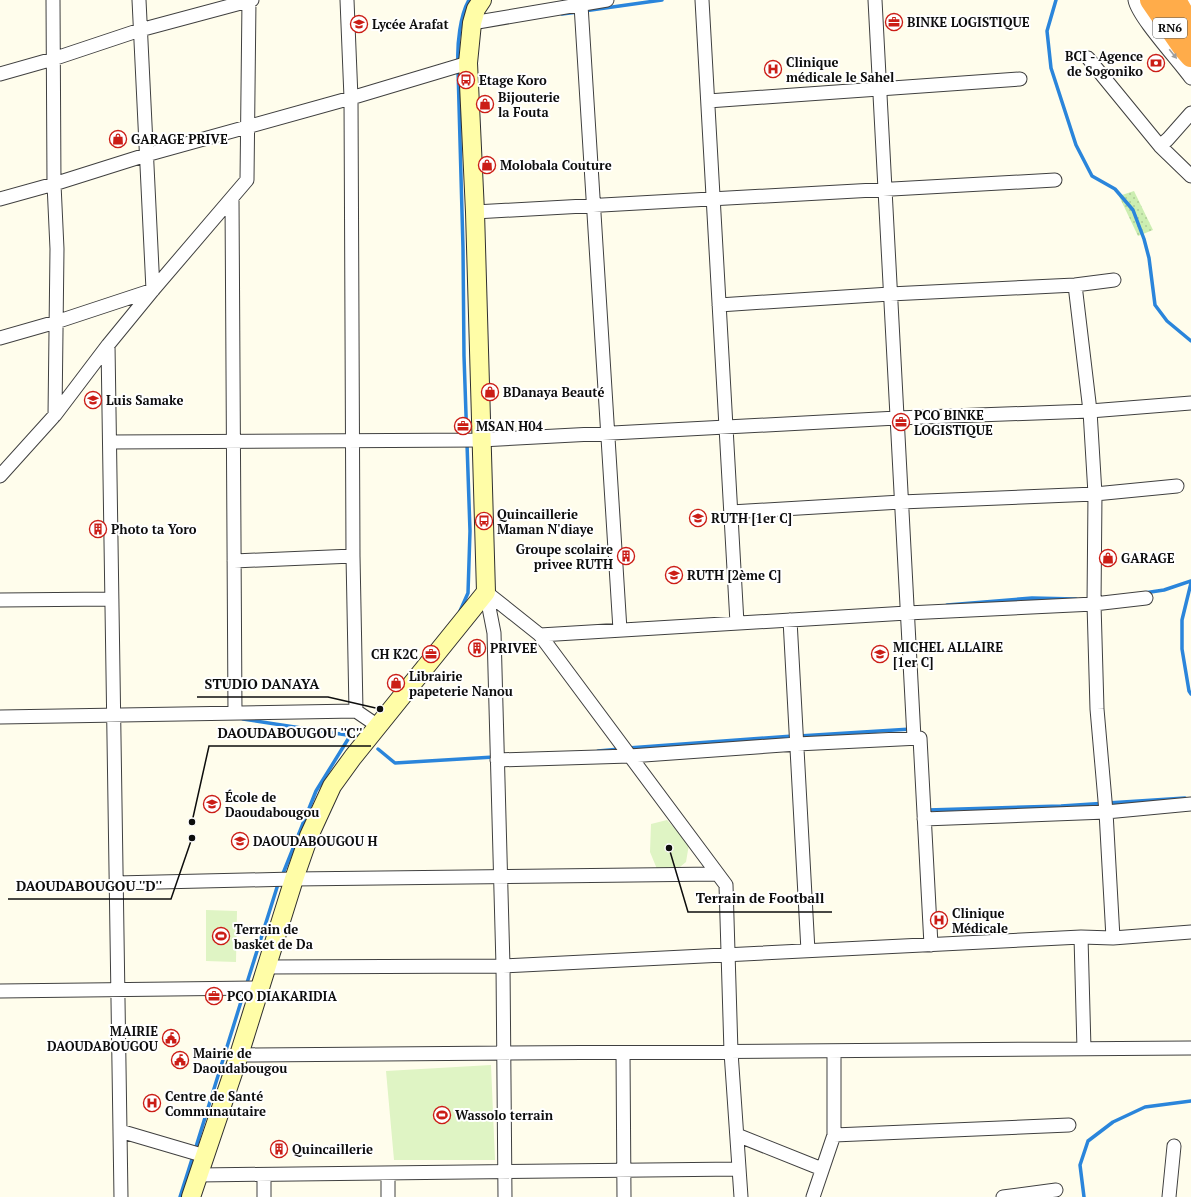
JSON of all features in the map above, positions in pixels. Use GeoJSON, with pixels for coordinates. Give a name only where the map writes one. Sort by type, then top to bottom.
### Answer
{"type":"FeatureCollection","features":[{"type":"Feature","properties":{"kind":"highway","name":"RN6"},"geometry":{"type":"LineString","coordinates":[[1151,0],[1191,56]]}},
{"type":"Feature","properties":{"kind":"highway","name":"RN6"},"geometry":{"type":"LineString","coordinates":[[1176,0],[1191,28]]}},
{"type":"Feature","properties":{"kind":"street"},"geometry":{"type":"LineString","coordinates":[[53,0],[54,184],[57,248],[55,415]]}},
{"type":"Feature","properties":{"kind":"street"},"geometry":{"type":"LineString","coordinates":[[139,0],[153,290]]}},
{"type":"Feature","properties":{"kind":"street"},"geometry":{"type":"LineString","coordinates":[[0,74],[53,59],[140,30],[250,0],[247,180],[108,345],[55,415],[0,476]]}},
{"type":"Feature","properties":{"kind":"street"},"geometry":{"type":"LineString","coordinates":[[347,0],[351,98],[352,441],[356,711]]}},
{"type":"Feature","properties":{"kind":"street"},"geometry":{"type":"LineString","coordinates":[[482,0],[476,9],[472,23],[468,63],[475,212],[486,592],[494,633],[503,966],[505,1197]]}},
{"type":"Feature","properties":{"kind":"street"},"geometry":{"type":"LineString","coordinates":[[472,23],[607,0]]}},
{"type":"Feature","properties":{"kind":"street"},"geometry":{"type":"LineString","coordinates":[[702,0],[737,623]]}},
{"type":"Feature","properties":{"kind":"street"},"geometry":{"type":"LineString","coordinates":[[875,0],[914,738]]}},
{"type":"Feature","properties":{"kind":"street"},"geometry":{"type":"LineString","coordinates":[[1135,0],[1147,22],[1191,78]]}},
{"type":"Feature","properties":{"kind":"street"},"geometry":{"type":"LineString","coordinates":[[581,5],[620,630]]}},
{"type":"Feature","properties":{"kind":"street"},"geometry":{"type":"LineString","coordinates":[[1088,58],[1160,146],[1191,176]]}},
{"type":"Feature","properties":{"kind":"street"},"geometry":{"type":"LineString","coordinates":[[0,199],[54,184],[146,155],[351,98],[468,63]]}},
{"type":"Feature","properties":{"kind":"street"},"geometry":{"type":"LineString","coordinates":[[708,101],[1020,78]]}},
{"type":"Feature","properties":{"kind":"street"},"geometry":{"type":"LineString","coordinates":[[1160,146],[1191,113]]}},
{"type":"Feature","properties":{"kind":"street"},"geometry":{"type":"LineString","coordinates":[[475,212],[593,207],[1055,180]]}},
{"type":"Feature","properties":{"kind":"street"},"geometry":{"type":"LineString","coordinates":[[232,198],[235,713]]}},
{"type":"Feature","properties":{"kind":"street"},"geometry":{"type":"LineString","coordinates":[[719,305],[890,294],[1074,285],[1114,280]]}},
{"type":"Feature","properties":{"kind":"street"},"geometry":{"type":"LineString","coordinates":[[1074,285],[1090,411],[1095,494],[1094,604],[1097,708],[1106,812],[1114,938]]}},
{"type":"Feature","properties":{"kind":"street"},"geometry":{"type":"LineString","coordinates":[[0,338],[56,322],[153,290]]}},
{"type":"Feature","properties":{"kind":"street"},"geometry":{"type":"LineString","coordinates":[[108,345],[121,1197]]}},
{"type":"Feature","properties":{"kind":"street"},"geometry":{"type":"LineString","coordinates":[[110,442],[481,440],[897,418],[1090,411],[1191,403]]}},
{"type":"Feature","properties":{"kind":"street"},"geometry":{"type":"LineString","coordinates":[[731,512],[901,502],[1095,494],[1177,486]]}},
{"type":"Feature","properties":{"kind":"street"},"geometry":{"type":"LineString","coordinates":[[234,561],[353,556]]}},
{"type":"Feature","properties":{"kind":"street"},"geometry":{"type":"LineString","coordinates":[[486,592],[540,635],[726,885],[731,1052],[741,1197]]}},
{"type":"Feature","properties":{"kind":"street"},"geometry":{"type":"LineString","coordinates":[[191,1197],[261,988],[308,836],[332,786],[378,726],[486,592]]}},
{"type":"Feature","properties":{"kind":"street"},"geometry":{"type":"LineString","coordinates":[[540,635],[907,613],[1094,604],[1146,598]]}},
{"type":"Feature","properties":{"kind":"street"},"geometry":{"type":"LineString","coordinates":[[0,600],[112,599]]}},
{"type":"Feature","properties":{"kind":"street"},"geometry":{"type":"LineString","coordinates":[[790,620],[808,951]]}},
{"type":"Feature","properties":{"kind":"street"},"geometry":{"type":"LineString","coordinates":[[0,717],[356,711],[378,726]]}},
{"type":"Feature","properties":{"kind":"street"},"geometry":{"type":"LineString","coordinates":[[497,760],[630,756],[797,744],[920,738],[931,945]]}},
{"type":"Feature","properties":{"kind":"street"},"geometry":{"type":"LineString","coordinates":[[924,819],[1106,812],[1191,804]]}},
{"type":"Feature","properties":{"kind":"street"},"geometry":{"type":"LineString","coordinates":[[116,883],[294,879],[717,874]]}},
{"type":"Feature","properties":{"kind":"street"},"geometry":{"type":"LineString","coordinates":[[267,967],[503,966],[1081,937],[1114,938],[1191,932]]}},
{"type":"Feature","properties":{"kind":"street"},"geometry":{"type":"LineString","coordinates":[[1081,937],[1084,1049]]}},
{"type":"Feature","properties":{"kind":"street"},"geometry":{"type":"LineString","coordinates":[[0,991],[261,988]]}},
{"type":"Feature","properties":{"kind":"street"},"geometry":{"type":"LineString","coordinates":[[239,1055],[1190,1048]]}},
{"type":"Feature","properties":{"kind":"street"},"geometry":{"type":"LineString","coordinates":[[813,1197],[834,1135],[834,1051]]}},
{"type":"Feature","properties":{"kind":"street"},"geometry":{"type":"LineString","coordinates":[[623,1053],[624,1197]]}},
{"type":"Feature","properties":{"kind":"street"},"geometry":{"type":"LineString","coordinates":[[834,1135],[1069,1125]]}},
{"type":"Feature","properties":{"kind":"street"},"geometry":{"type":"LineString","coordinates":[[120,1131],[205,1156]]}},
{"type":"Feature","properties":{"kind":"street"},"geometry":{"type":"LineString","coordinates":[[737,1135],[822,1169]]}},
{"type":"Feature","properties":{"kind":"street"},"geometry":{"type":"LineString","coordinates":[[1169,1197],[1174,1146]]}},
{"type":"Feature","properties":{"kind":"street"},"geometry":{"type":"LineString","coordinates":[[198,1175],[739,1169]]}},
{"type":"Feature","properties":{"kind":"street"},"geometry":{"type":"LineString","coordinates":[[388,1173],[388,1197]]}},
{"type":"Feature","properties":{"kind":"street"},"geometry":{"type":"LineString","coordinates":[[264,1175],[264,1197]]}},
{"type":"Feature","properties":{"kind":"street"},"geometry":{"type":"LineString","coordinates":[[1003,1197],[1056,1190]]}},
{"type":"Feature","properties":{"kind":"green space"},"geometry":{"type":"Polygon","coordinates":[[[1134,191],[1153,230],[1138,236],[1119,196],[1134,191]]]}},
{"type":"Feature","properties":{"kind":"green space"},"geometry":{"type":"Polygon","coordinates":[[[667,820],[689,844],[686,862],[675,871],[657,869],[650,852],[651,824],[667,820]]]}},
{"type":"Feature","properties":{"kind":"green space","name":"Terrain de basket de Da"},"geometry":{"type":"Polygon","coordinates":[[[206,910],[237,911],[236,962],[206,961],[206,910]]]}},
{"type":"Feature","properties":{"kind":"green space","name":"Wassolo terrain"},"geometry":{"type":"Polygon","coordinates":[[[491,1065],[495,1160],[394,1160],[386,1071],[491,1065]]]}},
{"type":"Feature","properties":{"kind":"waterway"},"geometry":{"type":"LineString","coordinates":[[458,63],[460,30],[463,14],[469,0]]}},
{"type":"Feature","properties":{"kind":"waterway"},"geometry":{"type":"LineString","coordinates":[[584,11],[662,0]]}},
{"type":"Feature","properties":{"kind":"waterway"},"geometry":{"type":"LineString","coordinates":[[1056,0],[1047,31],[1051,68],[1076,145],[1092,176],[1115,189],[1133,210],[1144,239],[1149,258],[1155,305],[1167,321],[1191,341]]}},
{"type":"Feature","properties":{"kind":"waterway"},"geometry":{"type":"LineString","coordinates":[[562,14],[578,12]]}},
{"type":"Feature","properties":{"kind":"waterway"},"geometry":{"type":"LineString","coordinates":[[458,69],[463,248],[464,356],[470,531],[468,593],[460,611]]}},
{"type":"Feature","properties":{"kind":"waterway"},"geometry":{"type":"LineString","coordinates":[[1144,593],[1164,590],[1191,581]]}},
{"type":"Feature","properties":{"kind":"waterway"},"geometry":{"type":"LineString","coordinates":[[1191,583],[1182,620],[1182,649],[1189,691],[1191,694]]}},
{"type":"Feature","properties":{"kind":"waterway"},"geometry":{"type":"LineString","coordinates":[[947,605],[1032,598],[1076,599]]}},
{"type":"Feature","properties":{"kind":"waterway"},"geometry":{"type":"LineString","coordinates":[[243,719],[361,736]]}},
{"type":"Feature","properties":{"kind":"waterway"},"geometry":{"type":"LineString","coordinates":[[799,736],[911,729]]}},
{"type":"Feature","properties":{"kind":"waterway"},"geometry":{"type":"LineString","coordinates":[[282,876],[316,791],[350,736]]}},
{"type":"Feature","properties":{"kind":"waterway"},"geometry":{"type":"LineString","coordinates":[[628,748],[793,736]]}},
{"type":"Feature","properties":{"kind":"waterway"},"geometry":{"type":"LineString","coordinates":[[378,749],[395,763],[494,757]]}},
{"type":"Feature","properties":{"kind":"waterway"},"geometry":{"type":"LineString","coordinates":[[598,751],[620,749]]}},
{"type":"Feature","properties":{"kind":"waterway"},"geometry":{"type":"LineString","coordinates":[[928,810],[1061,806],[1185,798]]}},
{"type":"Feature","properties":{"kind":"waterway"},"geometry":{"type":"LineString","coordinates":[[246,986],[279,881]]}},
{"type":"Feature","properties":{"kind":"waterway"},"geometry":{"type":"LineString","coordinates":[[195,1150],[244,992]]}},
{"type":"Feature","properties":{"kind":"waterway"},"geometry":{"type":"LineString","coordinates":[[1084,1197],[1080,1165],[1088,1141],[1113,1122],[1145,1107],[1191,1101]]}},
{"type":"Feature","properties":{"kind":"waterway"},"geometry":{"type":"LineString","coordinates":[[180,1197],[193,1156]]}},
{"type":"Feature","properties":{"kind":"place","name":"BINKE LOGISTIQUE"},"geometry":{"type":"Point","coordinates":[894,22]}},
{"type":"Feature","properties":{"kind":"place","name":"Lycée Arafat"},"geometry":{"type":"Point","coordinates":[359,24]}},
{"type":"Feature","properties":{"kind":"place","name":"BCI - Agence de Sogoniko"},"geometry":{"type":"Point","coordinates":[1156,63]}},
{"type":"Feature","properties":{"kind":"place","name":"Clinique médicale le Sahel"},"geometry":{"type":"Point","coordinates":[773,69]}},
{"type":"Feature","properties":{"kind":"place","name":"Etage Koro"},"geometry":{"type":"Point","coordinates":[466,80]}},
{"type":"Feature","properties":{"kind":"place","name":"Bijouterie la Fouta"},"geometry":{"type":"Point","coordinates":[485,104]}},
{"type":"Feature","properties":{"kind":"place","name":"GARAGE PRIVE"},"geometry":{"type":"Point","coordinates":[118,139]}},
{"type":"Feature","properties":{"kind":"place","name":"Molobala Couture"},"geometry":{"type":"Point","coordinates":[487,165]}},
{"type":"Feature","properties":{"kind":"place","name":"BDanaya Beauté"},"geometry":{"type":"Point","coordinates":[490,392]}},
{"type":"Feature","properties":{"kind":"place","name":"Luis Samake"},"geometry":{"type":"Point","coordinates":[93,400]}},
{"type":"Feature","properties":{"kind":"place","name":"PCO BINKE LOGISTIQUE"},"geometry":{"type":"Point","coordinates":[901,422]}},
{"type":"Feature","properties":{"kind":"place","name":"MSAN H04"},"geometry":{"type":"Point","coordinates":[463,426]}},
{"type":"Feature","properties":{"kind":"place","name":"RUTH [1er C]"},"geometry":{"type":"Point","coordinates":[698,518]}},
{"type":"Feature","properties":{"kind":"place","name":"Quincaillerie Maman N'diaye"},"geometry":{"type":"Point","coordinates":[484,521]}},
{"type":"Feature","properties":{"kind":"place","name":"Photo ta Yoro"},"geometry":{"type":"Point","coordinates":[98,529]}},
{"type":"Feature","properties":{"kind":"place","name":"Groupe scolaire privee RUTH"},"geometry":{"type":"Point","coordinates":[626,556]}},
{"type":"Feature","properties":{"kind":"place","name":"GARAGE"},"geometry":{"type":"Point","coordinates":[1108,558]}},
{"type":"Feature","properties":{"kind":"place","name":"RUTH [2ème C]"},"geometry":{"type":"Point","coordinates":[674,575]}},
{"type":"Feature","properties":{"kind":"place","name":"PRIVEE"},"geometry":{"type":"Point","coordinates":[477,648]}},
{"type":"Feature","properties":{"kind":"place","name":"CH K2C"},"geometry":{"type":"Point","coordinates":[431,654]}},
{"type":"Feature","properties":{"kind":"place","name":"MICHEL ALLAIRE [1er C]"},"geometry":{"type":"Point","coordinates":[880,654]}},
{"type":"Feature","properties":{"kind":"place","name":"Librairie papeterie Nanou"},"geometry":{"type":"Point","coordinates":[396,683]}},
{"type":"Feature","properties":{"kind":"place","name":"STUDIO DANAYA"},"geometry":{"type":"Point","coordinates":[380,709]}},
{"type":"Feature","properties":{"kind":"place","name":"École de Daoudabougou"},"geometry":{"type":"Point","coordinates":[212,804]}},
{"type":"Feature","properties":{"kind":"place","name":"DAOUDABOUGOU ''C''"},"geometry":{"type":"Point","coordinates":[192,822]}},
{"type":"Feature","properties":{"kind":"place","name":"DAOUDABOUGOU ''D''"},"geometry":{"type":"Point","coordinates":[192,838]}},
{"type":"Feature","properties":{"kind":"place","name":"DAOUDABOUGOU H"},"geometry":{"type":"Point","coordinates":[240,841]}},
{"type":"Feature","properties":{"kind":"place","name":"Terrain de Football"},"geometry":{"type":"Point","coordinates":[669,848]}},
{"type":"Feature","properties":{"kind":"place","name":"Clinique Médicale"},"geometry":{"type":"Point","coordinates":[939,920]}},
{"type":"Feature","properties":{"kind":"place","name":"Terrain de basket de Da"},"geometry":{"type":"Point","coordinates":[221,936]}},
{"type":"Feature","properties":{"kind":"place","name":"PCO DIAKARIDIA"},"geometry":{"type":"Point","coordinates":[214,996]}},
{"type":"Feature","properties":{"kind":"place","name":"MAIRIE DAOUDABOUGOU"},"geometry":{"type":"Point","coordinates":[171,1038]}},
{"type":"Feature","properties":{"kind":"place","name":"Mairie de Daoudabougou"},"geometry":{"type":"Point","coordinates":[180,1060]}},
{"type":"Feature","properties":{"kind":"place","name":"Centre de Santé Communautaire"},"geometry":{"type":"Point","coordinates":[152,1103]}},
{"type":"Feature","properties":{"kind":"place","name":"Wassolo terrain"},"geometry":{"type":"Point","coordinates":[442,1115]}},
{"type":"Feature","properties":{"kind":"place","name":"Quincaillerie"},"geometry":{"type":"Point","coordinates":[279,1149]}}]}
